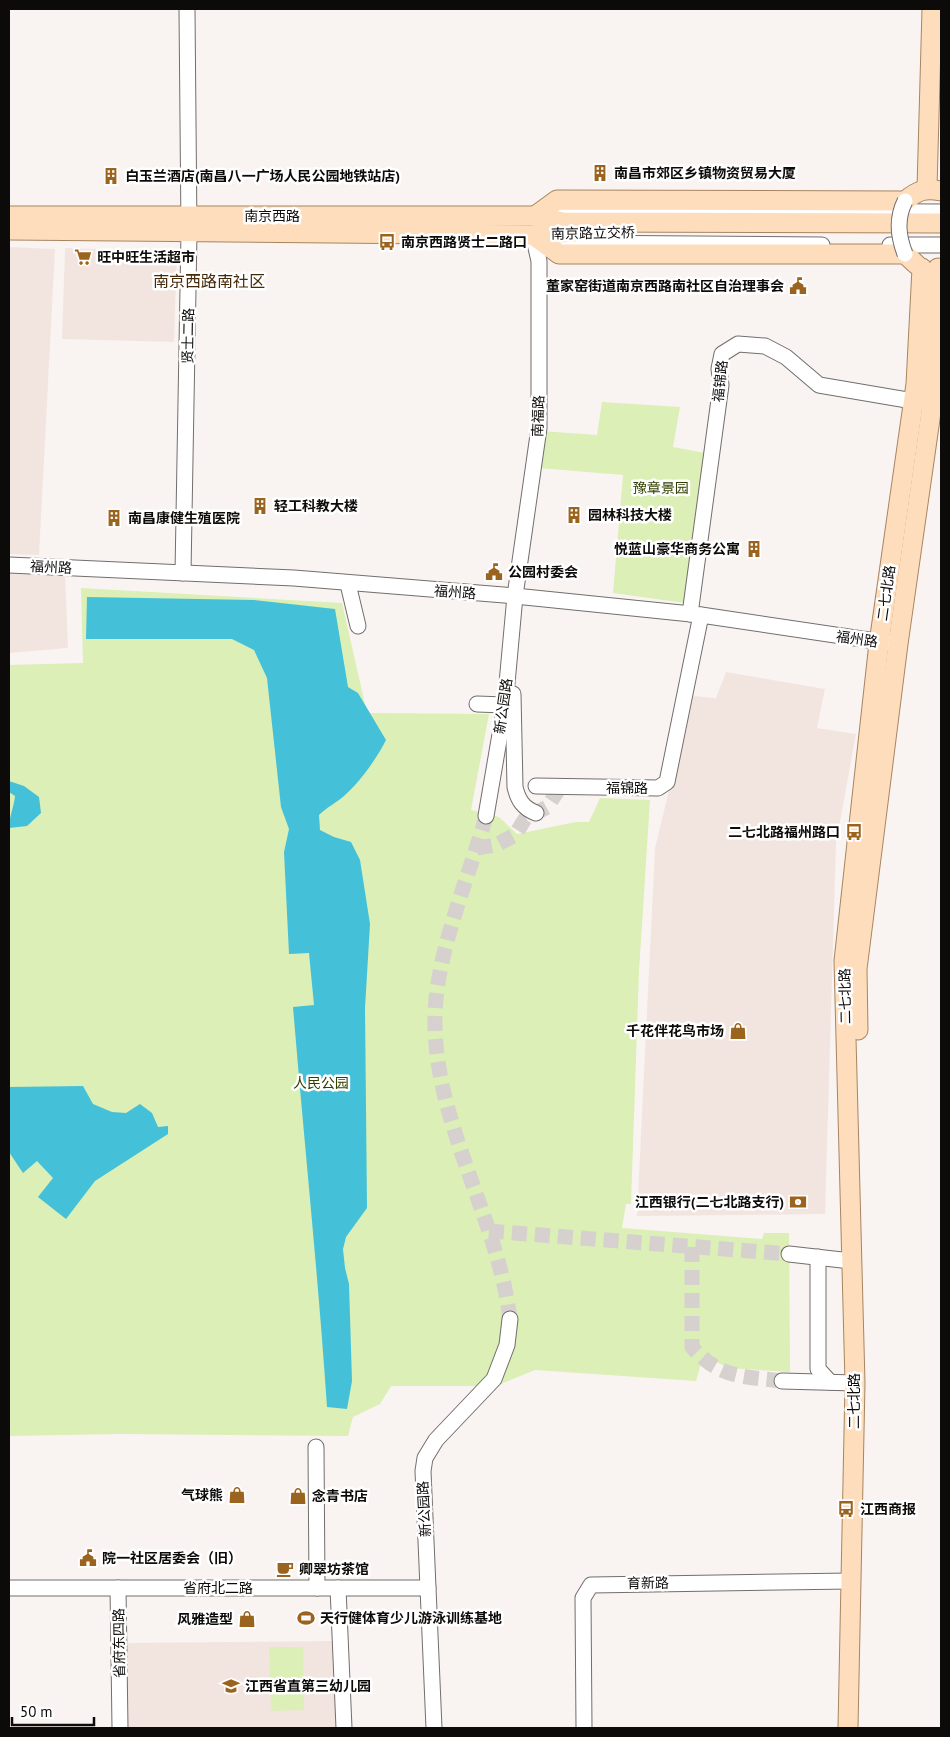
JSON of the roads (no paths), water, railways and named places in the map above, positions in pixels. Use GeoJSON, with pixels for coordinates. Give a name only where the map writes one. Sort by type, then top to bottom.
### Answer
{"type":"FeatureCollection","features":[{"type":"Feature","properties":{"kind":"main road"},"geometry":{"type":"LineString","coordinates":[[932,9],[934,190],[916,191],[905,201],[557,200],[534,225],[558,254],[905,254],[934,268]]}},
{"type":"Feature","properties":{"kind":"main road","name":"南京西路"},"geometry":{"type":"LineString","coordinates":[[9,216],[189,224]]}},
{"type":"Feature","properties":{"kind":"main road","name":"南京路立交桥"},"geometry":{"type":"LineString","coordinates":[[534,225],[563,222],[941,223]]}},
{"type":"Feature","properties":{"kind":"main road","name":"南京西路"},"geometry":{"type":"LineString","coordinates":[[9,230],[189,224],[534,225]]}},
{"type":"Feature","properties":{"kind":"main road","name":"南京路立交桥"},"geometry":{"type":"LineString","coordinates":[[534,225],[564,232],[941,235]]}},
{"type":"Feature","properties":{"kind":"main road","name":"二七北路"},"geometry":{"type":"LineString","coordinates":[[848,1728],[855,1383],[844,962],[879,642],[934,268]]}},
{"type":"Feature","properties":{"kind":"main road","name":"二七北路"},"geometry":{"type":"LineString","coordinates":[[859,1728],[866,1426],[857,970],[898,644],[931,412],[935,364],[934,268]]}},
{"type":"Feature","properties":{"kind":"street","name":"贤士二路"},"geometry":{"type":"LineString","coordinates":[[183,573],[189,224],[187,9]]}},
{"type":"Feature","properties":{"kind":"street"},"geometry":{"type":"LineString","coordinates":[[905,201],[900,212],[899,239],[905,254]]}},
{"type":"Feature","properties":{"kind":"street","name":"南京路立交桥"},"geometry":{"type":"LineString","coordinates":[[534,225],[566,210],[941,212]]}},
{"type":"Feature","properties":{"kind":"street","name":"南京路立交桥"},"geometry":{"type":"LineString","coordinates":[[534,225],[563,243],[941,245]]}},
{"type":"Feature","properties":{"kind":"street","name":"南福路"},"geometry":{"type":"LineString","coordinates":[[516,596],[538,428],[539,261],[534,225]]}},
{"type":"Feature","properties":{"kind":"street","name":"福锦路"},"geometry":{"type":"LineString","coordinates":[[536,786],[658,788],[668,782],[696,615],[721,384],[719,369],[722,354],[738,344],[765,346],[786,357],[819,384],[913,401]]}},
{"type":"Feature","properties":{"kind":"street","name":"福州路"},"geometry":{"type":"LineString","coordinates":[[9,565],[294,578],[348,584],[516,596],[696,615],[898,644]]}},
{"type":"Feature","properties":{"kind":"street"},"geometry":{"type":"LineString","coordinates":[[348,584],[358,626]]}},
{"type":"Feature","properties":{"kind":"street","name":"新公园路"},"geometry":{"type":"LineString","coordinates":[[486,816],[505,705],[516,596]]}},
{"type":"Feature","properties":{"kind":"street"},"geometry":{"type":"LineString","coordinates":[[513,632],[515,787],[518,799],[528,810],[536,812]]}},
{"type":"Feature","properties":{"kind":"street"},"geometry":{"type":"LineString","coordinates":[[476,704],[505,705]]}},
{"type":"Feature","properties":{"kind":"street"},"geometry":{"type":"LineString","coordinates":[[789,1254],[851,1261]]}},
{"type":"Feature","properties":{"kind":"street"},"geometry":{"type":"LineString","coordinates":[[818,1257],[818,1369],[830,1382]]}},
{"type":"Feature","properties":{"kind":"street","name":"新公园路"},"geometry":{"type":"LineString","coordinates":[[434,1728],[423,1471],[425,1458],[436,1440],[494,1379],[508,1345],[510,1319]]}},
{"type":"Feature","properties":{"kind":"street"},"geometry":{"type":"LineString","coordinates":[[782,1381],[855,1383]]}},
{"type":"Feature","properties":{"kind":"street"},"geometry":{"type":"LineString","coordinates":[[316,1447],[317,1588]]}},
{"type":"Feature","properties":{"kind":"street","name":"育新路"},"geometry":{"type":"LineString","coordinates":[[584,1728],[583,1598],[591,1585],[851,1581]]}},
{"type":"Feature","properties":{"kind":"street","name":"省府北二路"},"geometry":{"type":"LineString","coordinates":[[9,1588],[428,1588]]}},
{"type":"Feature","properties":{"kind":"street","name":"省府东四路"},"geometry":{"type":"LineString","coordinates":[[118,1588],[120,1728]]}},
{"type":"Feature","properties":{"kind":"street"},"geometry":{"type":"LineString","coordinates":[[338,1588],[344,1728]]}},
{"type":"Feature","properties":{"kind":"water"},"geometry":{"type":"Polygon","coordinates":[[[87,597],[254,600],[335,609],[348,687],[358,693],[386,740],[373,762],[356,784],[319,815],[320,830],[351,842],[360,860],[370,924],[365,1008],[367,1208],[346,1237],[343,1249],[349,1284],[352,1381],[347,1409],[327,1407],[293,1007],[314,1005],[309,953],[289,954],[284,852],[289,829],[281,807],[267,678],[254,650],[232,639],[86,639],[87,597]]]}},
{"type":"Feature","properties":{"kind":"water"},"geometry":{"type":"Polygon","coordinates":[[[9,781],[24,786],[39,797],[41,813],[27,826],[9,828],[15,796],[9,792],[9,781]]]}},
{"type":"Feature","properties":{"kind":"water"},"geometry":{"type":"Polygon","coordinates":[[[83,1086],[93,1104],[112,1112],[126,1113],[140,1104],[152,1113],[158,1127],[168,1126],[168,1134],[95,1181],[66,1219],[38,1197],[53,1178],[37,1161],[23,1173],[9,1152],[9,1087],[83,1086]]]}},
{"type":"Feature","properties":{"kind":"tunnel"},"geometry":{"type":"LineString","coordinates":[[477,848],[496,845],[515,835],[525,819],[547,807],[561,786]]}},
{"type":"Feature","properties":{"kind":"tunnel"},"geometry":{"type":"LineString","coordinates":[[486,816],[446,947],[436,1000],[435,1026],[438,1064],[446,1101],[456,1137],[493,1245],[510,1319]]}},
{"type":"Feature","properties":{"kind":"tunnel"},"geometry":{"type":"LineString","coordinates":[[489,1231],[789,1254]]}},
{"type":"Feature","properties":{"kind":"tunnel"},"geometry":{"type":"LineString","coordinates":[[692,1247],[692,1347],[702,1357],[722,1371],[782,1381]]}},
{"type":"Feature","properties":{"kind":"place","name":"南昌市郊区乡镇物资贸易大厦"},"geometry":{"type":"Point","coordinates":[600,173]}},
{"type":"Feature","properties":{"kind":"place","name":"白玉兰酒店(南昌八一广场人民公园地铁站店)"},"geometry":{"type":"Point","coordinates":[111,176]}},
{"type":"Feature","properties":{"kind":"place","name":"南京西路贤士二路口"},"geometry":{"type":"Point","coordinates":[387,242]}},
{"type":"Feature","properties":{"kind":"place","name":"旺中旺生活超市"},"geometry":{"type":"Point","coordinates":[83,257]}},
{"type":"Feature","properties":{"kind":"place","name":"董家窑街道南京西路南社区自治理事会"},"geometry":{"type":"Point","coordinates":[798,286]}},
{"type":"Feature","properties":{"kind":"place","name":"轻工科教大楼"},"geometry":{"type":"Point","coordinates":[260,506]}},
{"type":"Feature","properties":{"kind":"place","name":"园林科技大楼"},"geometry":{"type":"Point","coordinates":[574,515]}},
{"type":"Feature","properties":{"kind":"place","name":"南昌康健生殖医院"},"geometry":{"type":"Point","coordinates":[114,518]}},
{"type":"Feature","properties":{"kind":"place","name":"悦蓝山豪华商务公寓"},"geometry":{"type":"Point","coordinates":[754,549]}},
{"type":"Feature","properties":{"kind":"place","name":"公园村委会"},"geometry":{"type":"Point","coordinates":[494,572]}},
{"type":"Feature","properties":{"kind":"place","name":"二七北路福州路口"},"geometry":{"type":"Point","coordinates":[854,832]}},
{"type":"Feature","properties":{"kind":"place","name":"千花伴花鸟市场"},"geometry":{"type":"Point","coordinates":[738,1031]}},
{"type":"Feature","properties":{"kind":"place","name":"江西银行(二七北路支行)"},"geometry":{"type":"Point","coordinates":[798,1202]}},
{"type":"Feature","properties":{"kind":"place","name":"气球熊"},"geometry":{"type":"Point","coordinates":[237,1495]}},
{"type":"Feature","properties":{"kind":"place","name":"念青书店"},"geometry":{"type":"Point","coordinates":[298,1496]}},
{"type":"Feature","properties":{"kind":"place","name":"江西商报"},"geometry":{"type":"Point","coordinates":[846,1509]}},
{"type":"Feature","properties":{"kind":"place","name":"院一社区居委会（旧）"},"geometry":{"type":"Point","coordinates":[88,1558]}},
{"type":"Feature","properties":{"kind":"place","name":"卿翠坊茶馆"},"geometry":{"type":"Point","coordinates":[285,1569]}},
{"type":"Feature","properties":{"kind":"place","name":"天行健体育少儿游泳训练基地"},"geometry":{"type":"Point","coordinates":[306,1618]}},
{"type":"Feature","properties":{"kind":"place","name":"风雅造型"},"geometry":{"type":"Point","coordinates":[247,1619]}},
{"type":"Feature","properties":{"kind":"place","name":"江西省直第三幼儿园"},"geometry":{"type":"Point","coordinates":[231,1686]}},
{"type":"Feature","properties":{"kind":"district","name":"南京西路南社区"},"geometry":{"type":"Point","coordinates":[209,281]}},
{"type":"Feature","properties":{"kind":"park label","name":"豫章景园"},"geometry":{"type":"Point","coordinates":[661,488]}},
{"type":"Feature","properties":{"kind":"park label","name":"人民公园"},"geometry":{"type":"Point","coordinates":[321,1083]}}]}
